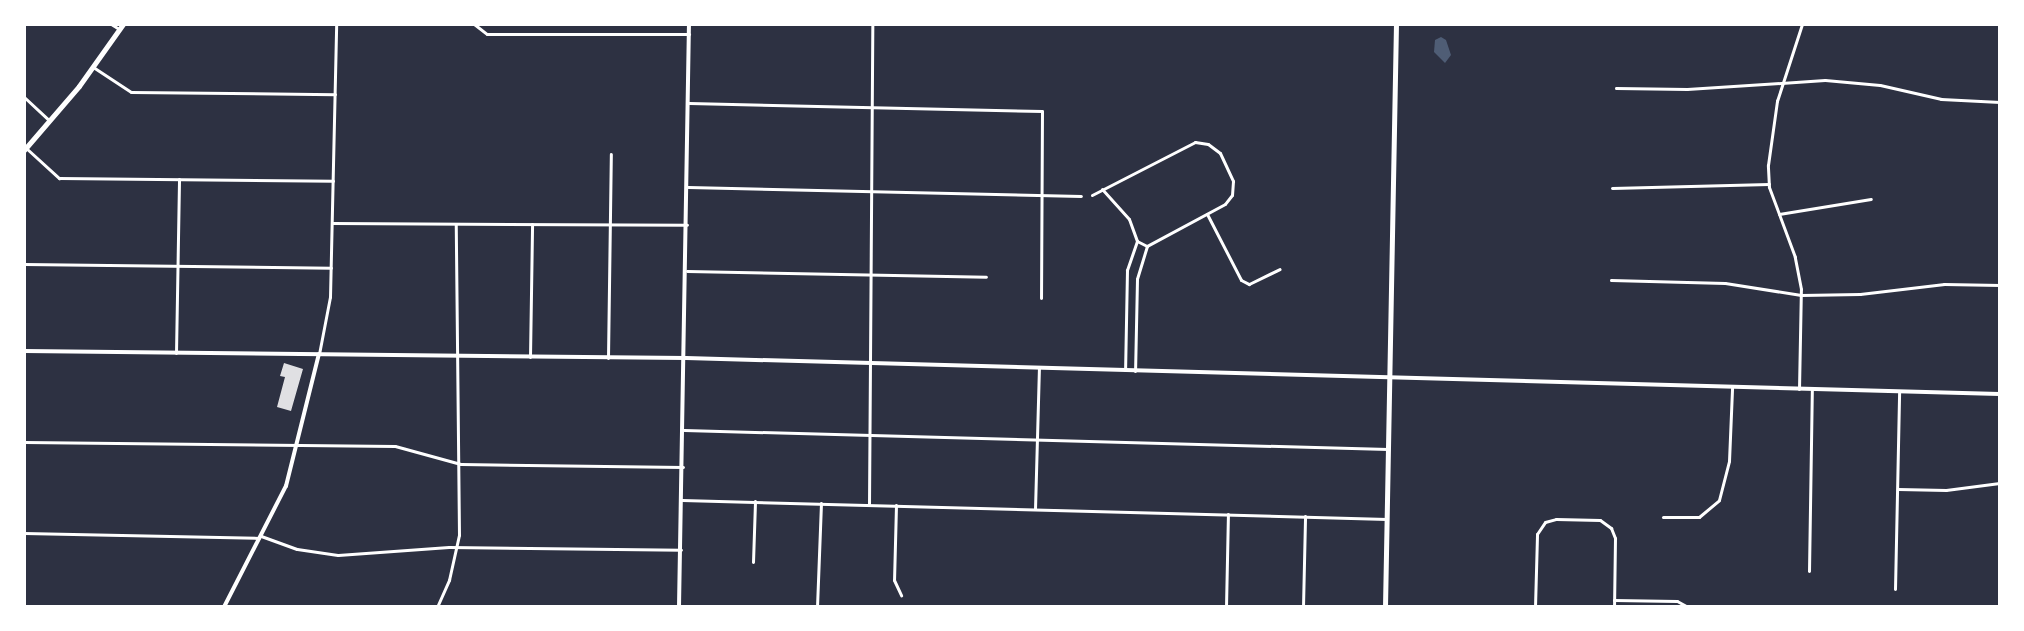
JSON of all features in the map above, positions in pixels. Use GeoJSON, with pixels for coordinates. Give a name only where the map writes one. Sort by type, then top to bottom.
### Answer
{"type":"FeatureCollection","features":[{"type":"Feature","properties":{"kind":"main road"},"geometry":{"type":"LineString","coordinates":[[1385,607],[1396,24]]}},
{"type":"Feature","properties":{"kind":"main road"},"geometry":{"type":"LineString","coordinates":[[25,149],[93,67],[121,27]]}},
{"type":"Feature","properties":{"kind":"street"},"geometry":{"type":"LineString","coordinates":[[111,24],[121,27]]}},
{"type":"Feature","properties":{"kind":"street"},"geometry":{"type":"LineString","coordinates":[[224,607],[286,486],[329,307],[336,24]]}},
{"type":"Feature","properties":{"kind":"street"},"geometry":{"type":"LineString","coordinates":[[679,607],[686,358],[689,24]]}},
{"type":"Feature","properties":{"kind":"street"},"geometry":{"type":"LineString","coordinates":[[869,504],[872,24]]}},
{"type":"Feature","properties":{"kind":"street"},"geometry":{"type":"LineString","coordinates":[[971,24],[987,24]]}},
{"type":"Feature","properties":{"kind":"street"},"geometry":{"type":"LineString","coordinates":[[1799,389],[1801,295],[1795,257],[1769,184],[1770,140],[1782,83],[1802,24]]}},
{"type":"Feature","properties":{"kind":"street"},"geometry":{"type":"LineString","coordinates":[[474,25],[487,34],[689,34]]}},
{"type":"Feature","properties":{"kind":"street"},"geometry":{"type":"LineString","coordinates":[[93,67],[131,92],[334,94]]}},
{"type":"Feature","properties":{"kind":"street"},"geometry":{"type":"LineString","coordinates":[[1616,88],[1687,89],[1782,83],[1853,82],[1941,99],[2000,102]]}},
{"type":"Feature","properties":{"kind":"street"},"geometry":{"type":"LineString","coordinates":[[24,97],[49,120]]}},
{"type":"Feature","properties":{"kind":"street"},"geometry":{"type":"LineString","coordinates":[[689,103],[1042,112],[1041,298]]}},
{"type":"Feature","properties":{"kind":"street"},"geometry":{"type":"LineString","coordinates":[[1092,195],[1192,142],[1203,142],[1220,153],[1233,181],[1231,198],[1207,214],[1148,246],[1137,279],[1135,370]]}},
{"type":"Feature","properties":{"kind":"street"},"geometry":{"type":"LineString","coordinates":[[25,149],[60,178],[333,182]]}},
{"type":"Feature","properties":{"kind":"street"},"geometry":{"type":"LineString","coordinates":[[608,358],[611,154]]}},
{"type":"Feature","properties":{"kind":"street"},"geometry":{"type":"LineString","coordinates":[[176,353],[179,179]]}},
{"type":"Feature","properties":{"kind":"street"},"geometry":{"type":"LineString","coordinates":[[1612,188],[1769,184]]}},
{"type":"Feature","properties":{"kind":"street"},"geometry":{"type":"LineString","coordinates":[[688,187],[1081,196]]}},
{"type":"Feature","properties":{"kind":"street"},"geometry":{"type":"LineString","coordinates":[[1102,189],[1129,219],[1137,242],[1127,270],[1125,370]]}},
{"type":"Feature","properties":{"kind":"street"},"geometry":{"type":"LineString","coordinates":[[1779,214],[1871,199]]}},
{"type":"Feature","properties":{"kind":"street"},"geometry":{"type":"LineString","coordinates":[[1207,214],[1241,280],[1249,284],[1280,269]]}},
{"type":"Feature","properties":{"kind":"street"},"geometry":{"type":"LineString","coordinates":[[332,223],[687,225]]}},
{"type":"Feature","properties":{"kind":"street"},"geometry":{"type":"LineString","coordinates":[[437,607],[457,547],[461,464],[456,425],[456,224]]}},
{"type":"Feature","properties":{"kind":"street"},"geometry":{"type":"LineString","coordinates":[[530,357],[532,225]]}},
{"type":"Feature","properties":{"kind":"street"},"geometry":{"type":"LineString","coordinates":[[1137,242],[1148,246]]}},
{"type":"Feature","properties":{"kind":"street"},"geometry":{"type":"LineString","coordinates":[[24,264],[331,268]]}},
{"type":"Feature","properties":{"kind":"street"},"geometry":{"type":"LineString","coordinates":[[687,271],[986,277]]}},
{"type":"Feature","properties":{"kind":"street"},"geometry":{"type":"LineString","coordinates":[[1611,280],[1725,283],[1801,295],[1860,294],[1944,284],[2000,285]]}},
{"type":"Feature","properties":{"kind":"street"},"geometry":{"type":"LineString","coordinates":[[24,351],[686,358],[2000,394]]}},
{"type":"Feature","properties":{"kind":"street"},"geometry":{"type":"LineString","coordinates":[[1035,509],[1039,368]]}},
{"type":"Feature","properties":{"kind":"street"},"geometry":{"type":"LineString","coordinates":[[1663,517],[1699,517],[1719,500],[1730,461],[1732,388]]}},
{"type":"Feature","properties":{"kind":"street"},"geometry":{"type":"LineString","coordinates":[[1809,571],[1812,390]]}},
{"type":"Feature","properties":{"kind":"street"},"geometry":{"type":"LineString","coordinates":[[1895,590],[1899,391]]}},
{"type":"Feature","properties":{"kind":"street"},"geometry":{"type":"LineString","coordinates":[[684,430],[1388,449]]}},
{"type":"Feature","properties":{"kind":"street"},"geometry":{"type":"LineString","coordinates":[[24,442],[403,447],[461,464],[683,467]]}},
{"type":"Feature","properties":{"kind":"street"},"geometry":{"type":"LineString","coordinates":[[1897,489],[1946,490],[2000,483]]}},
{"type":"Feature","properties":{"kind":"street"},"geometry":{"type":"LineString","coordinates":[[682,500],[1387,519]]}},
{"type":"Feature","properties":{"kind":"street"},"geometry":{"type":"LineString","coordinates":[[753,562],[755,501]]}},
{"type":"Feature","properties":{"kind":"street"},"geometry":{"type":"LineString","coordinates":[[817,607],[821,503]]}},
{"type":"Feature","properties":{"kind":"street"},"geometry":{"type":"LineString","coordinates":[[896,505],[894,580],[901,595]]}},
{"type":"Feature","properties":{"kind":"street"},"geometry":{"type":"LineString","coordinates":[[1226,607],[1228,514]]}},
{"type":"Feature","properties":{"kind":"street"},"geometry":{"type":"LineString","coordinates":[[1304,607],[1305,516]]}},
{"type":"Feature","properties":{"kind":"street"},"geometry":{"type":"LineString","coordinates":[[1535,607],[1538,529],[1556,519],[1607,524],[1615,538],[1614,607]]}},
{"type":"Feature","properties":{"kind":"street"},"geometry":{"type":"LineString","coordinates":[[24,534],[260,537],[297,549],[338,555],[457,547],[681,550]]}},
{"type":"Feature","properties":{"kind":"street"},"geometry":{"type":"LineString","coordinates":[[1614,600],[1677,601],[1688,607]]}},
{"type":"Feature","properties":{"kind":"water"},"geometry":{"type":"Polygon","coordinates":[[[1441,37],[1446,40],[1451,55],[1445,63],[1434,52],[1435,40],[1441,37]]]}},
{"type":"Feature","properties":{"kind":"building"},"geometry":{"type":"Polygon","coordinates":[[[284,363],[303,369],[291,411],[277,407],[285,377],[280,376],[284,363]]]}}]}
